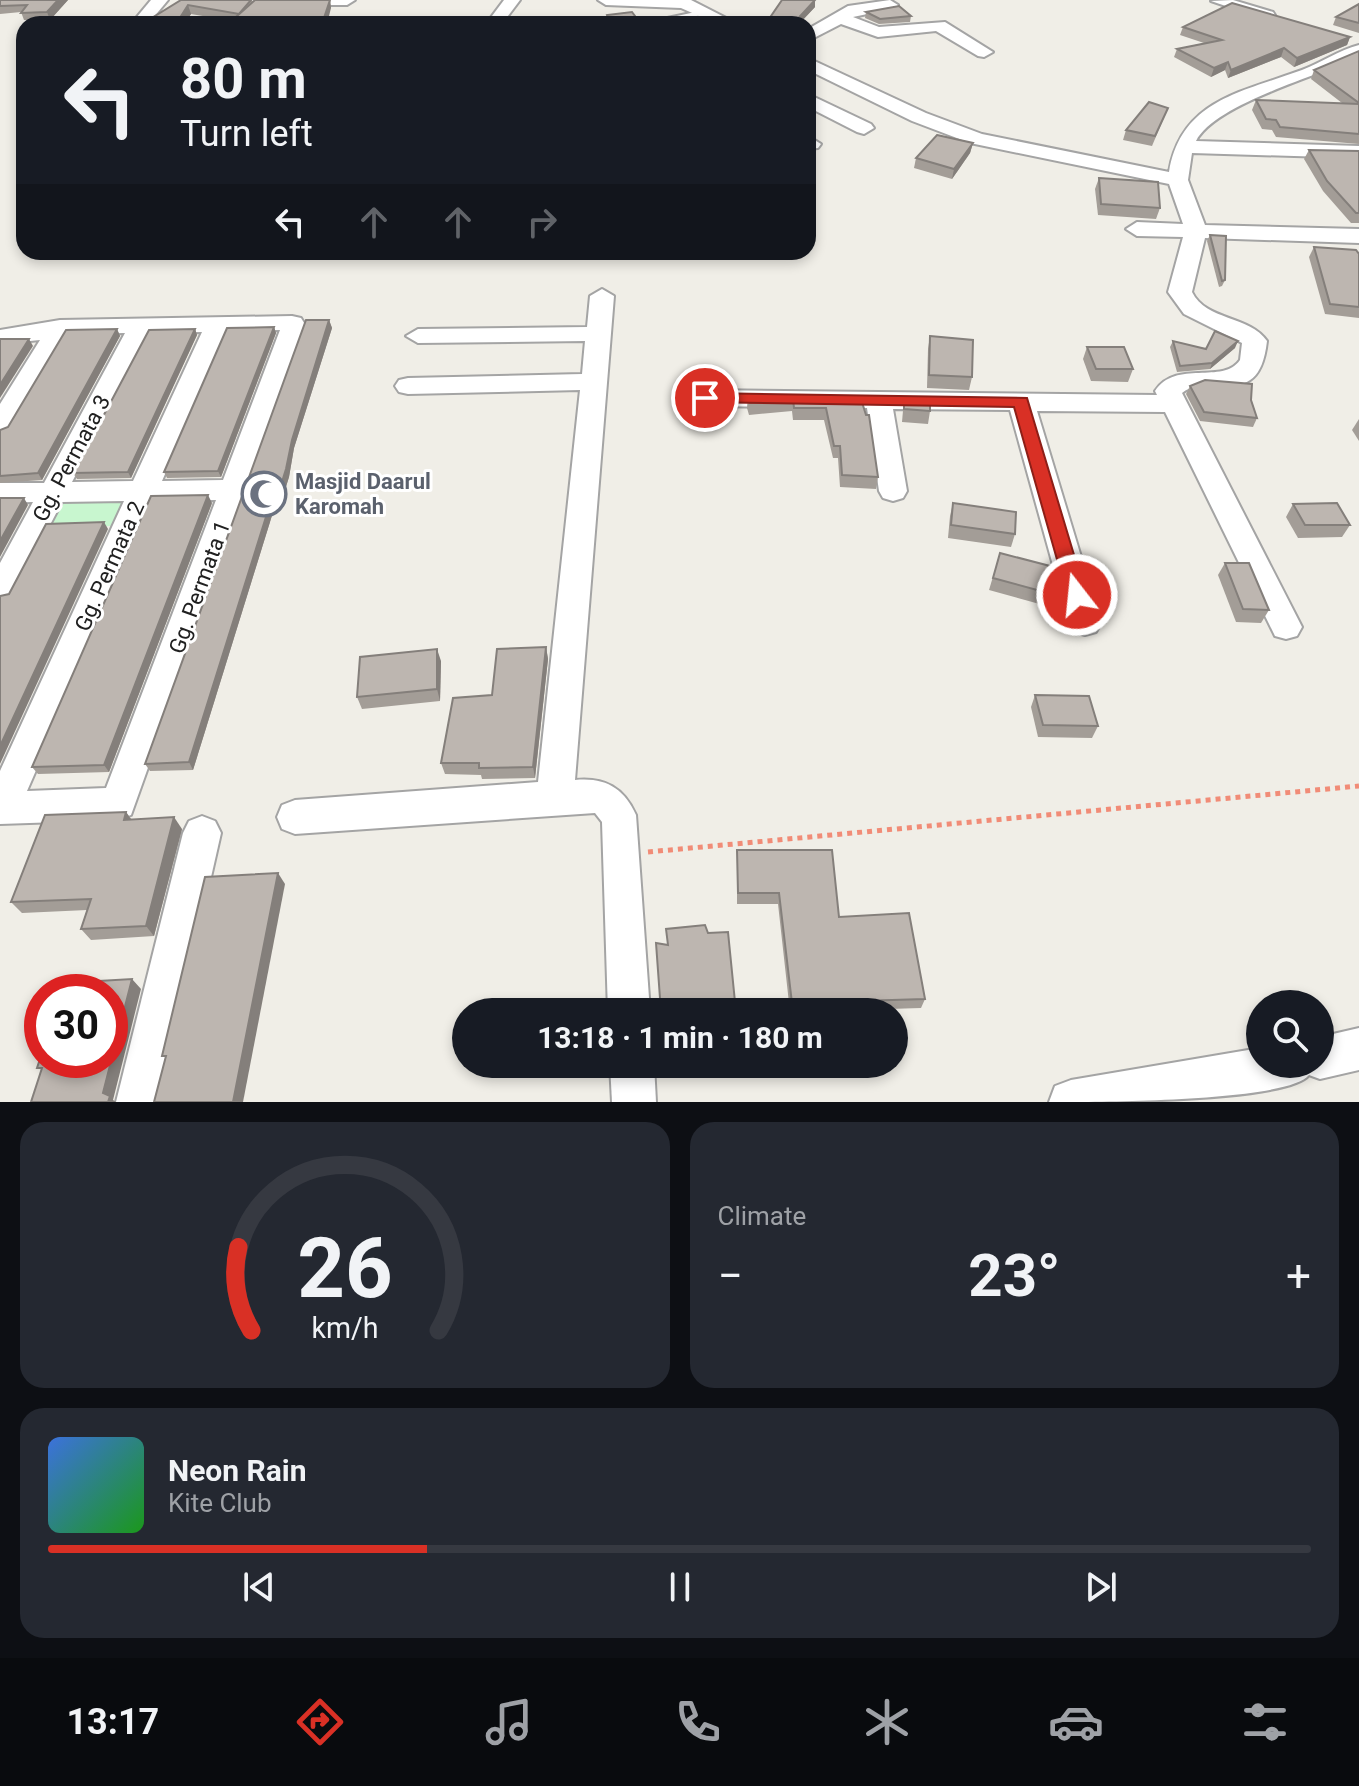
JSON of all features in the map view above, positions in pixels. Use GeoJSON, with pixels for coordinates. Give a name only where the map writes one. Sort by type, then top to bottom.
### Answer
{"type":"FeatureCollection","features":[{"type":"Feature","properties":{"kind":"street"},"geometry":{"type":"LineString","coordinates":[[146,16],[160,0]]}},
{"type":"Feature","properties":{"kind":"street"},"geometry":{"type":"LineString","coordinates":[[257,0],[281,5],[347,0]]}},
{"type":"Feature","properties":{"kind":"street"},"geometry":{"type":"LineString","coordinates":[[606,0],[671,1],[713,16]]}},
{"type":"Feature","properties":{"kind":"street"},"geometry":{"type":"LineString","coordinates":[[1219,1],[1278,18]]}},
{"type":"Feature","properties":{"kind":"street"},"geometry":{"type":"LineString","coordinates":[[816,32],[854,9],[890,5]]}},
{"type":"Feature","properties":{"kind":"street"},"geometry":{"type":"LineString","coordinates":[[825,6],[840,18],[878,32],[939,26],[984,52]]}},
{"type":"Feature","properties":{"kind":"street"},"geometry":{"type":"LineString","coordinates":[[1286,627],[1171,404],[1168,391],[1172,386],[1234,378],[1244,372],[1255,352],[1255,341],[1247,333],[1195,312],[1182,300],[1180,292],[1196,230],[1178,180],[1183,147],[1192,130],[1219,107],[1315,71],[1355,43]]}},
{"type":"Feature","properties":{"kind":"street"},"geometry":{"type":"LineString","coordinates":[[816,67],[950,129],[1006,146],[1178,180]]}},
{"type":"Feature","properties":{"kind":"street"},"geometry":{"type":"LineString","coordinates":[[816,101],[854,85]]}},
{"type":"Feature","properties":{"kind":"street"},"geometry":{"type":"LineString","coordinates":[[816,106],[864,128]]}},
{"type":"Feature","properties":{"kind":"street"},"geometry":{"type":"LineString","coordinates":[[1183,147],[1359,152]]}},
{"type":"Feature","properties":{"kind":"street"},"geometry":{"type":"LineString","coordinates":[[1137,229],[1359,236]]}},
{"type":"Feature","properties":{"kind":"street"},"geometry":{"type":"LineString","coordinates":[[555,797],[602,296]]}},
{"type":"Feature","properties":{"kind":"street"},"geometry":{"type":"LineString","coordinates":[[0,337],[39,333],[60,327],[218,324]]}},
{"type":"Feature","properties":{"kind":"street","name":"Gg. Permata 1"},"geometry":{"type":"LineString","coordinates":[[0,808],[118,804],[294,324],[218,324]]}},
{"type":"Feature","properties":{"kind":"street","name":"Gg. Permata 2"},"geometry":{"type":"LineString","coordinates":[[0,808],[218,324]]}},
{"type":"Feature","properties":{"kind":"street","name":"Gg. Permata 3"},"geometry":{"type":"LineString","coordinates":[[0,591],[141,326]]}},
{"type":"Feature","properties":{"kind":"street"},"geometry":{"type":"LineString","coordinates":[[0,426],[60,327]]}},
{"type":"Feature","properties":{"kind":"street"},"geometry":{"type":"LineString","coordinates":[[418,336],[599,334]]}},
{"type":"Feature","properties":{"kind":"street"},"geometry":{"type":"LineString","coordinates":[[408,386],[594,382]]}},
{"type":"Feature","properties":{"kind":"street"},"geometry":{"type":"LineString","coordinates":[[705,398],[1171,404]]}},
{"type":"Feature","properties":{"kind":"street"},"geometry":{"type":"LineString","coordinates":[[879,402],[893,491]]}},
{"type":"Feature","properties":{"kind":"street"},"geometry":{"type":"LineString","coordinates":[[1021,402],[1085,623]]}},
{"type":"Feature","properties":{"kind":"street"},"geometry":{"type":"LineString","coordinates":[[0,493],[235,490]]}},
{"type":"Feature","properties":{"kind":"street"},"geometry":{"type":"LineString","coordinates":[[295,817],[555,797],[605,797],[617,808],[628,998]]}},
{"type":"Feature","properties":{"kind":"street"},"geometry":{"type":"LineString","coordinates":[[138,1102],[202,833]]}},
{"type":"Feature","properties":{"kind":"street"},"geometry":{"type":"LineString","coordinates":[[1334,1055],[1359,1049]]}},
{"type":"Feature","properties":{"kind":"street"},"geometry":{"type":"LineString","coordinates":[[1071,1102],[1246,1072]]}},
{"type":"Feature","properties":{"kind":"street"},"geometry":{"type":"LineString","coordinates":[[633,1078],[634,1102]]}},
{"type":"Feature","properties":{"kind":"lane"},"geometry":{"type":"LineString","coordinates":[[684,16],[705,12]]}},
{"type":"Feature","properties":{"kind":"path"},"geometry":{"type":"LineString","coordinates":[[621,855],[1359,786]]}},
{"type":"Feature","properties":{"kind":"green space"},"geometry":{"type":"Polygon","coordinates":[[[129,498],[116,526],[40,528],[54,500],[129,498]]]}},
{"type":"Feature","properties":{"kind":"building"},"geometry":{"type":"Polygon","coordinates":[[[0,0],[58,0],[47,12],[21,13],[27,5],[0,6],[0,0]]]}},
{"type":"Feature","properties":{"kind":"building"},"geometry":{"type":"Polygon","coordinates":[[[181,0],[251,0],[239,14],[188,5],[181,16],[155,16],[181,0]]]}},
{"type":"Feature","properties":{"kind":"building"},"geometry":{"type":"Polygon","coordinates":[[[255,0],[330,0],[325,16],[237,16],[255,0]]]}},
{"type":"Feature","properties":{"kind":"building"},"geometry":{"type":"Polygon","coordinates":[[[782,0],[815,0],[800,16],[771,16],[782,0]]]}},
{"type":"Feature","properties":{"kind":"building"},"geometry":{"type":"Polygon","coordinates":[[[1232,3],[1350,37],[1297,58],[1284,48],[1231,70],[1228,62],[1214,68],[1177,49],[1222,40],[1183,27],[1232,3]]]}},
{"type":"Feature","properties":{"kind":"building"},"geometry":{"type":"Polygon","coordinates":[[[1359,4],[1359,23],[1336,17],[1359,4]]]}},
{"type":"Feature","properties":{"kind":"building"},"geometry":{"type":"Polygon","coordinates":[[[899,6],[911,16],[880,19],[866,12],[899,6]]]}},
{"type":"Feature","properties":{"kind":"building"},"geometry":{"type":"Polygon","coordinates":[[[632,12],[635,16],[607,16],[632,12]]]}},
{"type":"Feature","properties":{"kind":"building"},"geometry":{"type":"Polygon","coordinates":[[[1359,51],[1359,103],[1314,70],[1359,51]]]}},
{"type":"Feature","properties":{"kind":"building"},"geometry":{"type":"Polygon","coordinates":[[[1256,100],[1359,104],[1359,134],[1280,127],[1276,120],[1266,119],[1256,100]]]}},
{"type":"Feature","properties":{"kind":"building"},"geometry":{"type":"Polygon","coordinates":[[[1149,102],[1168,108],[1155,136],[1126,130],[1149,102]]]}},
{"type":"Feature","properties":{"kind":"building"},"geometry":{"type":"Polygon","coordinates":[[[937,135],[973,143],[954,169],[916,158],[937,135]]]}},
{"type":"Feature","properties":{"kind":"building"},"geometry":{"type":"Polygon","coordinates":[[[1309,150],[1359,151],[1359,213],[1327,181],[1309,150]]]}},
{"type":"Feature","properties":{"kind":"building"},"geometry":{"type":"Polygon","coordinates":[[[1099,178],[1158,182],[1160,208],[1101,204],[1099,178]]]}},
{"type":"Feature","properties":{"kind":"building"},"geometry":{"type":"Polygon","coordinates":[[[1210,235],[1226,236],[1225,280],[1222,281],[1210,235]]]}},
{"type":"Feature","properties":{"kind":"building"},"geometry":{"type":"Polygon","coordinates":[[[1314,247],[1356,250],[1359,254],[1359,307],[1330,304],[1314,247]]]}},
{"type":"Feature","properties":{"kind":"building"},"geometry":{"type":"Polygon","coordinates":[[[306,320],[329,320],[276,501],[271,501],[189,762],[145,764],[306,320]]]}},
{"type":"Feature","properties":{"kind":"building"},"geometry":{"type":"Polygon","coordinates":[[[274,327],[218,471],[164,472],[227,328],[274,327]]]}},
{"type":"Feature","properties":{"kind":"building"},"geometry":{"type":"Polygon","coordinates":[[[117,329],[38,473],[0,476],[0,430],[8,427],[66,330],[117,329]]]}},
{"type":"Feature","properties":{"kind":"building"},"geometry":{"type":"Polygon","coordinates":[[[195,329],[128,472],[73,473],[149,330],[195,329]]]}},
{"type":"Feature","properties":{"kind":"building"},"geometry":{"type":"Polygon","coordinates":[[[1215,331],[1238,341],[1212,363],[1180,366],[1173,341],[1206,349],[1215,331]]]}},
{"type":"Feature","properties":{"kind":"building"},"geometry":{"type":"Polygon","coordinates":[[[930,336],[973,340],[972,377],[929,375],[930,336]]]}},
{"type":"Feature","properties":{"kind":"building"},"geometry":{"type":"Polygon","coordinates":[[[0,339],[29,339],[0,385],[0,339]]]}},
{"type":"Feature","properties":{"kind":"building"},"geometry":{"type":"Polygon","coordinates":[[[1087,347],[1124,347],[1133,369],[1096,369],[1087,347]]]}},
{"type":"Feature","properties":{"kind":"building"},"geometry":{"type":"Polygon","coordinates":[[[1205,380],[1252,384],[1251,400],[1257,418],[1204,412],[1190,386],[1205,380]]]}},
{"type":"Feature","properties":{"kind":"building"},"geometry":{"type":"Polygon","coordinates":[[[748,396],[861,399],[866,415],[869,415],[878,477],[842,475],[840,446],[834,446],[826,408],[794,408],[793,399],[750,403],[748,396]]]}},
{"type":"Feature","properties":{"kind":"building"},"geometry":{"type":"Polygon","coordinates":[[[904,399],[930,400],[930,411],[904,409],[904,399]]]}},
{"type":"Feature","properties":{"kind":"building"},"geometry":{"type":"Polygon","coordinates":[[[208,495],[104,765],[32,767],[151,496],[208,495]]]}},
{"type":"Feature","properties":{"kind":"building"},"geometry":{"type":"Polygon","coordinates":[[[0,498],[24,498],[0,541],[0,498]]]}},
{"type":"Feature","properties":{"kind":"building"},"geometry":{"type":"Polygon","coordinates":[[[953,503],[1016,512],[1015,534],[951,525],[953,503]]]}},
{"type":"Feature","properties":{"kind":"building"},"geometry":{"type":"Polygon","coordinates":[[[1337,503],[1350,525],[1305,525],[1293,504],[1337,503]]]}},
{"type":"Feature","properties":{"kind":"building"},"geometry":{"type":"Polygon","coordinates":[[[104,522],[0,746],[0,596],[9,594],[46,524],[104,522]]]}},
{"type":"Feature","properties":{"kind":"building"},"geometry":{"type":"Polygon","coordinates":[[[1000,553],[1054,567],[1048,593],[993,578],[1000,553]]]}},
{"type":"Feature","properties":{"kind":"building"},"geometry":{"type":"Polygon","coordinates":[[[1225,563],[1249,563],[1269,610],[1243,609],[1225,563]]]}},
{"type":"Feature","properties":{"kind":"building"},"geometry":{"type":"Polygon","coordinates":[[[546,647],[533,767],[479,768],[479,763],[441,763],[453,698],[492,695],[497,649],[546,647]]]}},
{"type":"Feature","properties":{"kind":"building"},"geometry":{"type":"Polygon","coordinates":[[[437,649],[437,689],[357,697],[360,657],[437,649]]]}},
{"type":"Feature","properties":{"kind":"building"},"geometry":{"type":"Polygon","coordinates":[[[1035,695],[1089,696],[1098,726],[1043,725],[1035,695]]]}},
{"type":"Feature","properties":{"kind":"building"},"geometry":{"type":"Polygon","coordinates":[[[126,812],[124,820],[174,817],[146,926],[81,929],[91,899],[11,902],[45,815],[126,812]]]}},
{"type":"Feature","properties":{"kind":"building"},"geometry":{"type":"Polygon","coordinates":[[[737,850],[832,850],[839,917],[909,913],[925,999],[791,998],[779,893],[738,893],[737,850]]]}},
{"type":"Feature","properties":{"kind":"building"},"geometry":{"type":"Polygon","coordinates":[[[278,873],[233,1102],[154,1102],[205,877],[278,873]]]}},
{"type":"Feature","properties":{"kind":"building"},"geometry":{"type":"Polygon","coordinates":[[[705,925],[708,933],[728,932],[735,998],[660,998],[656,943],[668,945],[666,929],[705,925]]]}},
{"type":"Feature","properties":{"kind":"building"},"geometry":{"type":"Polygon","coordinates":[[[39,1078],[107,1078],[103,1093],[110,1096],[108,1102],[31,1102],[39,1078]]]}},
{"type":"Feature","properties":{"kind":"place","name":"Masjid Daarul Karomah"},"geometry":{"type":"Point","coordinates":[264,494]}},
{"type":"Feature","properties":{"kind":"route"},"geometry":{"type":"LineString","coordinates":[[705,398],[1021,402],[1077,595]]}}]}
